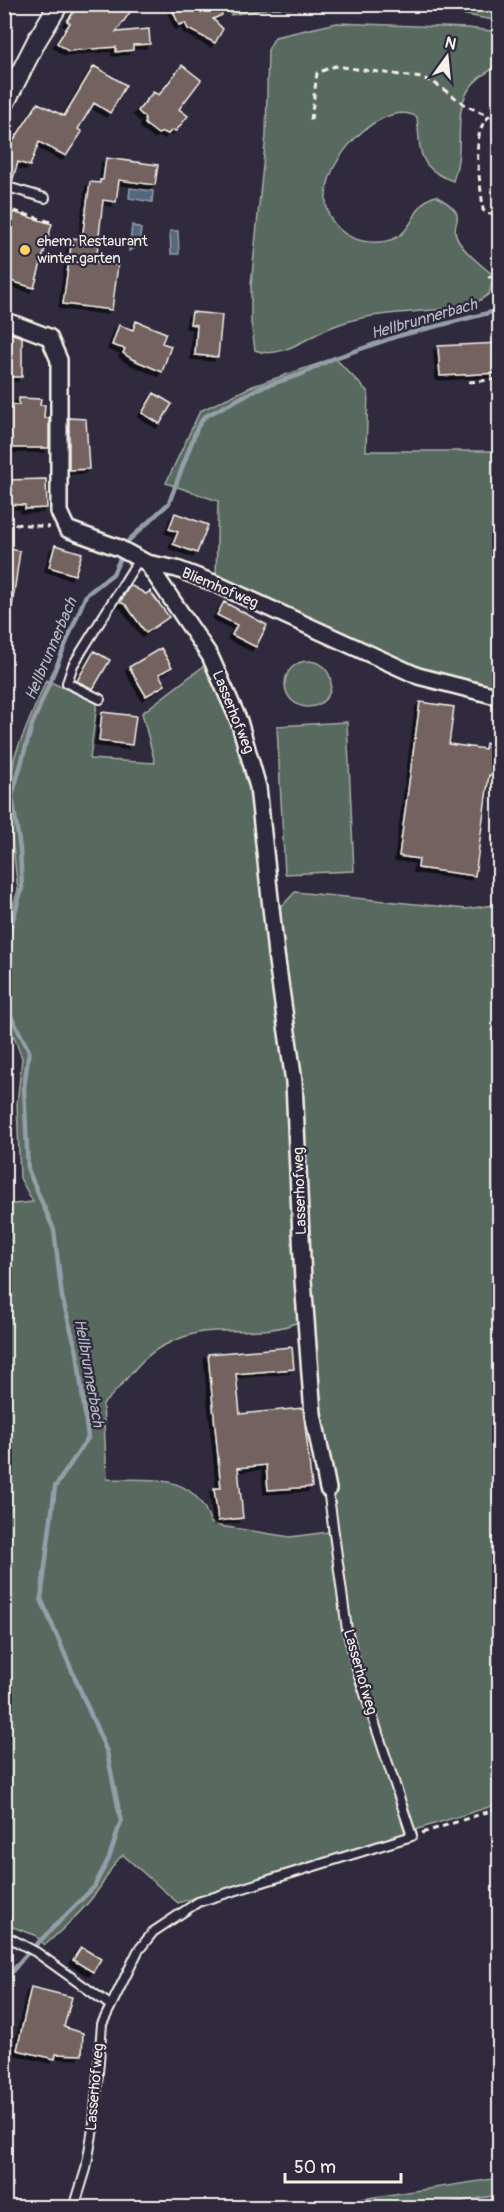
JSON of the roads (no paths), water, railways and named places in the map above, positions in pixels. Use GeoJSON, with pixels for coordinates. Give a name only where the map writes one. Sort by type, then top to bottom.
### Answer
{"type":"FeatureCollection","features":[{"type":"Feature","properties":{"kind":"street"},"geometry":{"type":"LineString","coordinates":[[4,105],[37,40],[59,4]]}},
{"type":"Feature","properties":{"kind":"street","name":"Bliemhofweg"},"geometry":{"type":"LineString","coordinates":[[4,320],[49,337],[59,360],[59,512],[67,529],[134,556],[214,583],[418,676],[500,697]]}},
{"type":"Feature","properties":{"kind":"street","name":"Lasserhofweg"},"geometry":{"type":"LineString","coordinates":[[134,556],[210,656],[239,721],[258,787],[266,841],[276,954],[294,1082],[302,1270],[313,1414],[328,1489]]}},
{"type":"Feature","properties":{"kind":"lane"},"geometry":{"type":"LineString","coordinates":[[4,186],[45,198]]}},
{"type":"Feature","properties":{"kind":"lane"},"geometry":{"type":"LineString","coordinates":[[100,699],[67,682],[73,665],[134,556]]}},
{"type":"Feature","properties":{"kind":"lane","name":"Lasserhofweg"},"geometry":{"type":"LineString","coordinates":[[74,2208],[86,2169],[94,2123],[100,2034],[110,2005],[138,1951],[153,1932],[181,1911],[198,1902],[412,1836],[359,1676],[347,1630],[328,1489]]}},
{"type":"Feature","properties":{"kind":"lane"},"geometry":{"type":"LineString","coordinates":[[4,1935],[26,1945],[110,2005]]}},
{"type":"Feature","properties":{"kind":"water"},"geometry":{"type":"Polygon","coordinates":[[[130,188],[153,191],[152,202],[129,198],[130,188]]]}},
{"type":"Feature","properties":{"kind":"water"},"geometry":{"type":"Polygon","coordinates":[[[132,225],[141,229],[139,246],[129,251],[132,225]]]}},
{"type":"Feature","properties":{"kind":"water"},"geometry":{"type":"Polygon","coordinates":[[[170,231],[178,231],[179,254],[171,254],[170,231]]]}},
{"type":"Feature","properties":{"kind":"waterway","name":"Hellbrunnerbach"},"geometry":{"type":"LineString","coordinates":[[4,951],[22,888],[20,849],[12,796],[32,725],[86,595],[113,574],[129,540],[169,503],[197,428],[204,417],[259,388],[302,374],[332,359],[398,336],[500,310]]}},
{"type":"Feature","properties":{"kind":"waterway","name":"Hellbrunnerbach"},"geometry":{"type":"LineString","coordinates":[[4,1003],[29,1051],[24,1087],[28,1170],[54,1230],[62,1297],[77,1352],[88,1438],[55,1487],[41,1599],[107,1752],[121,1821],[109,1858],[94,1887],[24,1957],[4,1981]]}},
{"type":"Feature","properties":{"kind":"place","name":"ehem. Restaurant winter.garten"},"geometry":{"type":"Point","coordinates":[25,250]}}]}
